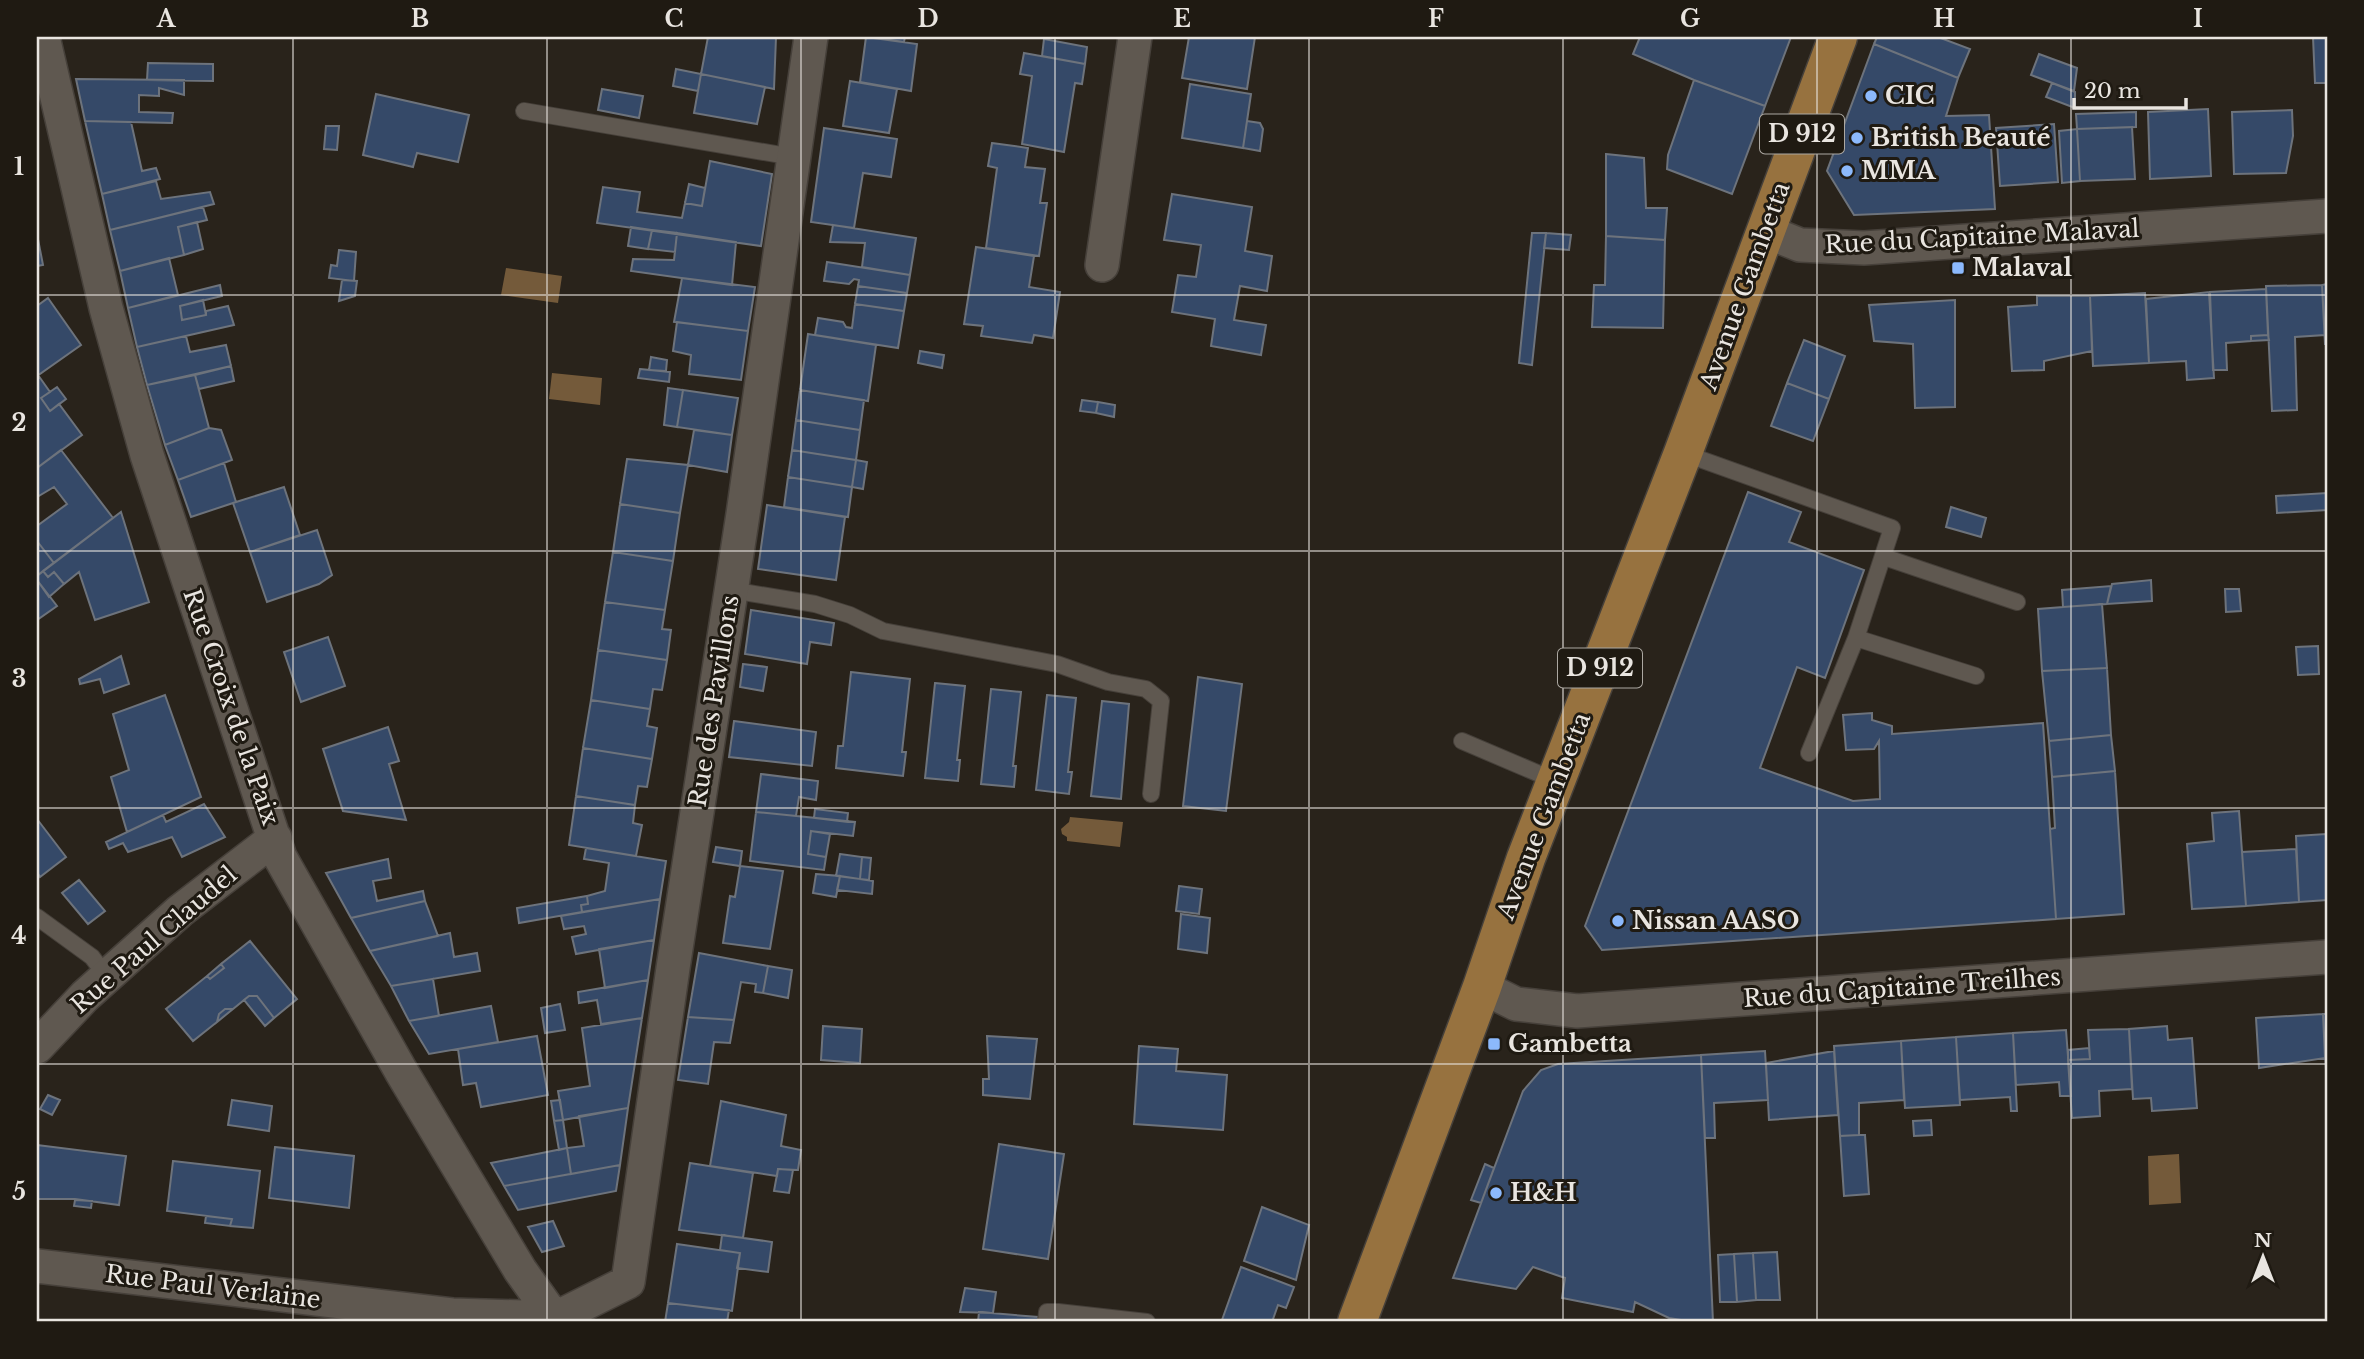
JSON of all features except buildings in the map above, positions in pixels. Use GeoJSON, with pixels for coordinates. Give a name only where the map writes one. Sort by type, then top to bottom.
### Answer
{"type":"FeatureCollection","features":[{"type":"Feature","properties":{"kind":"main road","name":"Avenue Gambetta"},"geometry":{"type":"LineString","coordinates":[[1357,1322],[1482,987],[1526,858],[1683,453],[1838,37]]}},
{"type":"Feature","properties":{"kind":"street","name":"Rue Croix de la Paix"},"geometry":{"type":"LineString","coordinates":[[43,37],[106,308],[146,455],[280,857],[401,1071],[520,1270],[557,1320]]}},
{"type":"Feature","properties":{"kind":"street","name":"Rue des Pavillons"},"geometry":{"type":"LineString","coordinates":[[557,1320],[628,1282],[811,37]]}},
{"type":"Feature","properties":{"kind":"street"},"geometry":{"type":"LineString","coordinates":[[1102,265],[1135,37]]}},
{"type":"Feature","properties":{"kind":"street","name":"Rue du Capitaine Malaval"},"geometry":{"type":"LineString","coordinates":[[1765,231],[1800,245],[1864,248],[2327,216]]}},
{"type":"Feature","properties":{"kind":"street","name":"Rue Paul Claudel"},"geometry":{"type":"LineString","coordinates":[[37,1047],[85,996],[180,911],[275,838]]}},
{"type":"Feature","properties":{"kind":"street","name":"Rue du Capitaine Treilhes"},"geometry":{"type":"LineString","coordinates":[[1482,987],[1517,1004],[1577,1011],[2327,957]]}},
{"type":"Feature","properties":{"kind":"street","name":"Rue Paul Verlaine"},"geometry":{"type":"LineString","coordinates":[[37,1266],[452,1315],[557,1320]]}},
{"type":"Feature","properties":{"kind":"lane"},"geometry":{"type":"LineString","coordinates":[[524,111],[793,157]]}},
{"type":"Feature","properties":{"kind":"lane"},"geometry":{"type":"LineString","coordinates":[[1683,453],[1892,528],[1856,638],[1809,753]]}},
{"type":"Feature","properties":{"kind":"lane"},"geometry":{"type":"LineString","coordinates":[[1884,557],[2017,602]]}},
{"type":"Feature","properties":{"kind":"lane"},"geometry":{"type":"LineString","coordinates":[[731,590],[815,604],[850,615],[883,631],[1057,664],[1108,682],[1146,689],[1161,701],[1151,794]]}},
{"type":"Feature","properties":{"kind":"lane"},"geometry":{"type":"LineString","coordinates":[[1856,638],[1976,676]]}},
{"type":"Feature","properties":{"kind":"lane"},"geometry":{"type":"LineString","coordinates":[[1462,741],[1556,780]]}},
{"type":"Feature","properties":{"kind":"lane"},"geometry":{"type":"LineString","coordinates":[[37,917],[92,957],[107,977]]}},
{"type":"Feature","properties":{"kind":"lane"},"geometry":{"type":"LineString","coordinates":[[1046,1322],[1047,1312],[1058,1312],[1147,1322]]}},
{"type":"Feature","properties":{"kind":"shaded area"},"geometry":{"type":"Polygon","coordinates":[[[506,268],[562,276],[558,303],[501,295],[506,268]]]}},
{"type":"Feature","properties":{"kind":"shaded area"},"geometry":{"type":"Polygon","coordinates":[[[552,373],[602,378],[600,405],[549,399],[552,373]]]}},
{"type":"Feature","properties":{"kind":"shaded area"},"geometry":{"type":"Polygon","coordinates":[[[1070,817],[1123,822],[1120,847],[1067,841],[1061,829],[1069,822],[1070,817]]]}},
{"type":"Feature","properties":{"kind":"shaded area"},"geometry":{"type":"Polygon","coordinates":[[[2179,1154],[2181,1203],[2149,1205],[2148,1156],[2179,1154]]]}},
{"type":"Feature","properties":{"kind":"place","name":"CIC"},"geometry":{"type":"Point","coordinates":[1871,96]}},
{"type":"Feature","properties":{"kind":"place","name":"British Beauté"},"geometry":{"type":"Point","coordinates":[1857,138]}},
{"type":"Feature","properties":{"kind":"place","name":"MMA"},"geometry":{"type":"Point","coordinates":[1847,171]}},
{"type":"Feature","properties":{"kind":"place","name":"Malaval"},"geometry":{"type":"Point","coordinates":[1958,268]}},
{"type":"Feature","properties":{"kind":"place","name":"Nissan AASO"},"geometry":{"type":"Point","coordinates":[1618,921]}},
{"type":"Feature","properties":{"kind":"place","name":"Gambetta"},"geometry":{"type":"Point","coordinates":[1494,1044]}},
{"type":"Feature","properties":{"kind":"place","name":"H&H"},"geometry":{"type":"Point","coordinates":[1496,1193]}}]}
